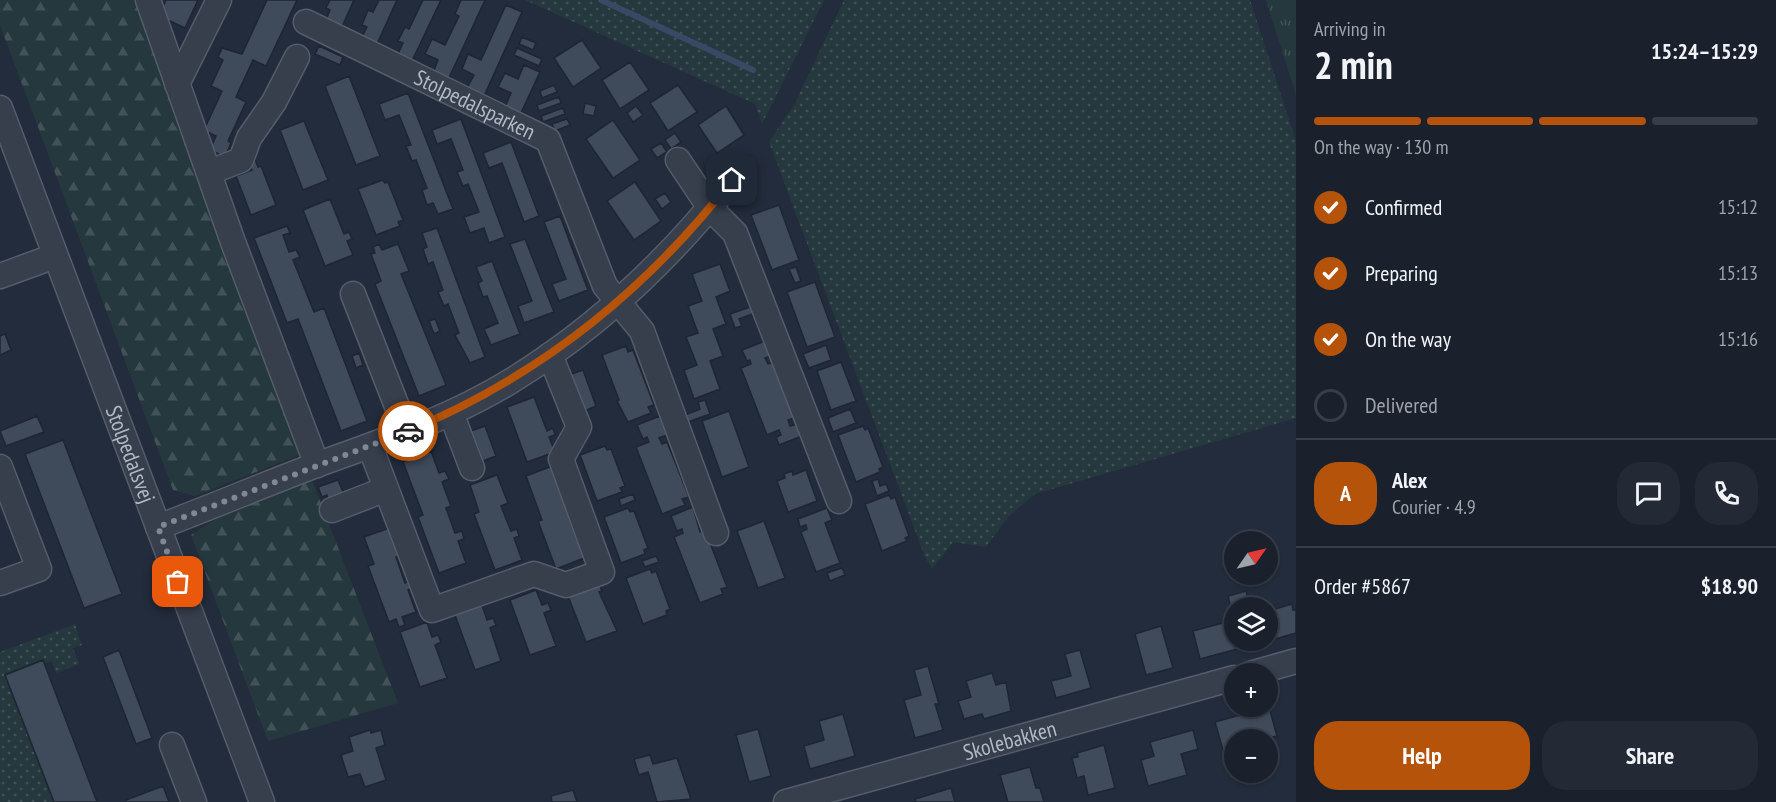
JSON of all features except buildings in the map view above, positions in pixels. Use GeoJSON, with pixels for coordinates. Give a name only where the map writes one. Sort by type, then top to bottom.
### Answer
{"type":"FeatureCollection","features":[{"type":"Feature","properties":{"kind":"street"},"geometry":{"type":"LineString","coordinates":[[148,0],[233,242],[317,465]]}},
{"type":"Feature","properties":{"kind":"street"},"geometry":{"type":"LineString","coordinates":[[177,84],[219,0]]}},
{"type":"Feature","properties":{"kind":"street","name":"Stolpedalsparken"},"geometry":{"type":"LineString","coordinates":[[306,22],[548,140],[605,286],[642,331],[716,533]]}},
{"type":"Feature","properties":{"kind":"street"},"geometry":{"type":"LineString","coordinates":[[210,172],[241,160],[249,138],[274,102],[297,57]]}},
{"type":"Feature","properties":{"kind":"street","name":"Stolpedalsvej"},"geometry":{"type":"LineString","coordinates":[[0,108],[262,802]]}},
{"type":"Feature","properties":{"kind":"street"},"geometry":{"type":"LineString","coordinates":[[678,160],[710,208],[735,233],[839,501]]}},
{"type":"Feature","properties":{"kind":"street"},"geometry":{"type":"LineString","coordinates":[[158,527],[407,432],[451,413],[510,382],[619,303],[677,246],[732,180]]}},
{"type":"Feature","properties":{"kind":"street"},"geometry":{"type":"LineString","coordinates":[[0,276],[55,256]]}},
{"type":"Feature","properties":{"kind":"street"},"geometry":{"type":"LineString","coordinates":[[353,294],[407,432]]}},
{"type":"Feature","properties":{"kind":"street"},"geometry":{"type":"LineString","coordinates":[[370,446],[432,610],[534,574],[566,585],[602,572],[561,459],[579,427],[550,355]]}},
{"type":"Feature","properties":{"kind":"street"},"geometry":{"type":"LineString","coordinates":[[451,413],[472,468]]}},
{"type":"Feature","properties":{"kind":"street"},"geometry":{"type":"LineString","coordinates":[[0,467],[39,569],[0,583]]}},
{"type":"Feature","properties":{"kind":"street"},"geometry":{"type":"LineString","coordinates":[[332,510],[386,489]]}},
{"type":"Feature","properties":{"kind":"street"},"geometry":{"type":"LineString","coordinates":[[1278,666],[1296,661]]}},
{"type":"Feature","properties":{"kind":"street","name":"Skolebakken"},"geometry":{"type":"LineString","coordinates":[[786,802],[1224,681]]}},
{"type":"Feature","properties":{"kind":"street"},"geometry":{"type":"LineString","coordinates":[[172,745],[194,802]]}},
{"type":"Feature","properties":{"kind":"green space"},"geometry":{"type":"Polygon","coordinates":[[[0,0],[137,0],[302,454],[194,496],[173,490],[0,25],[0,0]]]}},
{"type":"Feature","properties":{"kind":"green space"},"geometry":{"type":"Polygon","coordinates":[[[525,0],[824,0],[762,124],[755,104],[525,0]]]}},
{"type":"Feature","properties":{"kind":"green space"},"geometry":{"type":"Polygon","coordinates":[[[844,0],[1250,0],[1296,141],[1296,418],[1035,494],[1008,517],[986,547],[953,542],[932,569],[925,557],[769,142],[794,105],[844,0]]]}},
{"type":"Feature","properties":{"kind":"green space"},"geometry":{"type":"Polygon","coordinates":[[[1266,0],[1296,0],[1296,95],[1266,0]]]}},
{"type":"Feature","properties":{"kind":"green space"},"geometry":{"type":"Polygon","coordinates":[[[312,480],[398,703],[268,741],[191,535],[228,510],[312,480]]]}},
{"type":"Feature","properties":{"kind":"green space"},"geometry":{"type":"Polygon","coordinates":[[[75,624],[82,645],[73,648],[79,664],[56,673],[52,661],[45,663],[43,659],[4,674],[53,802],[0,802],[0,652],[75,624]]]}},
{"type":"Feature","properties":{"kind":"waterway"},"geometry":{"type":"LineString","coordinates":[[601,0],[753,70]]}},
{"type":"Feature","properties":{"kind":"way so far"},"geometry":{"type":"LineString","coordinates":[[178,582],[158,527],[408,431]]}},
{"type":"Feature","properties":{"kind":"route"},"geometry":{"type":"LineString","coordinates":[[408,431],[451,413],[510,382],[592,324],[619,303],[677,246],[732,180]]}}]}
